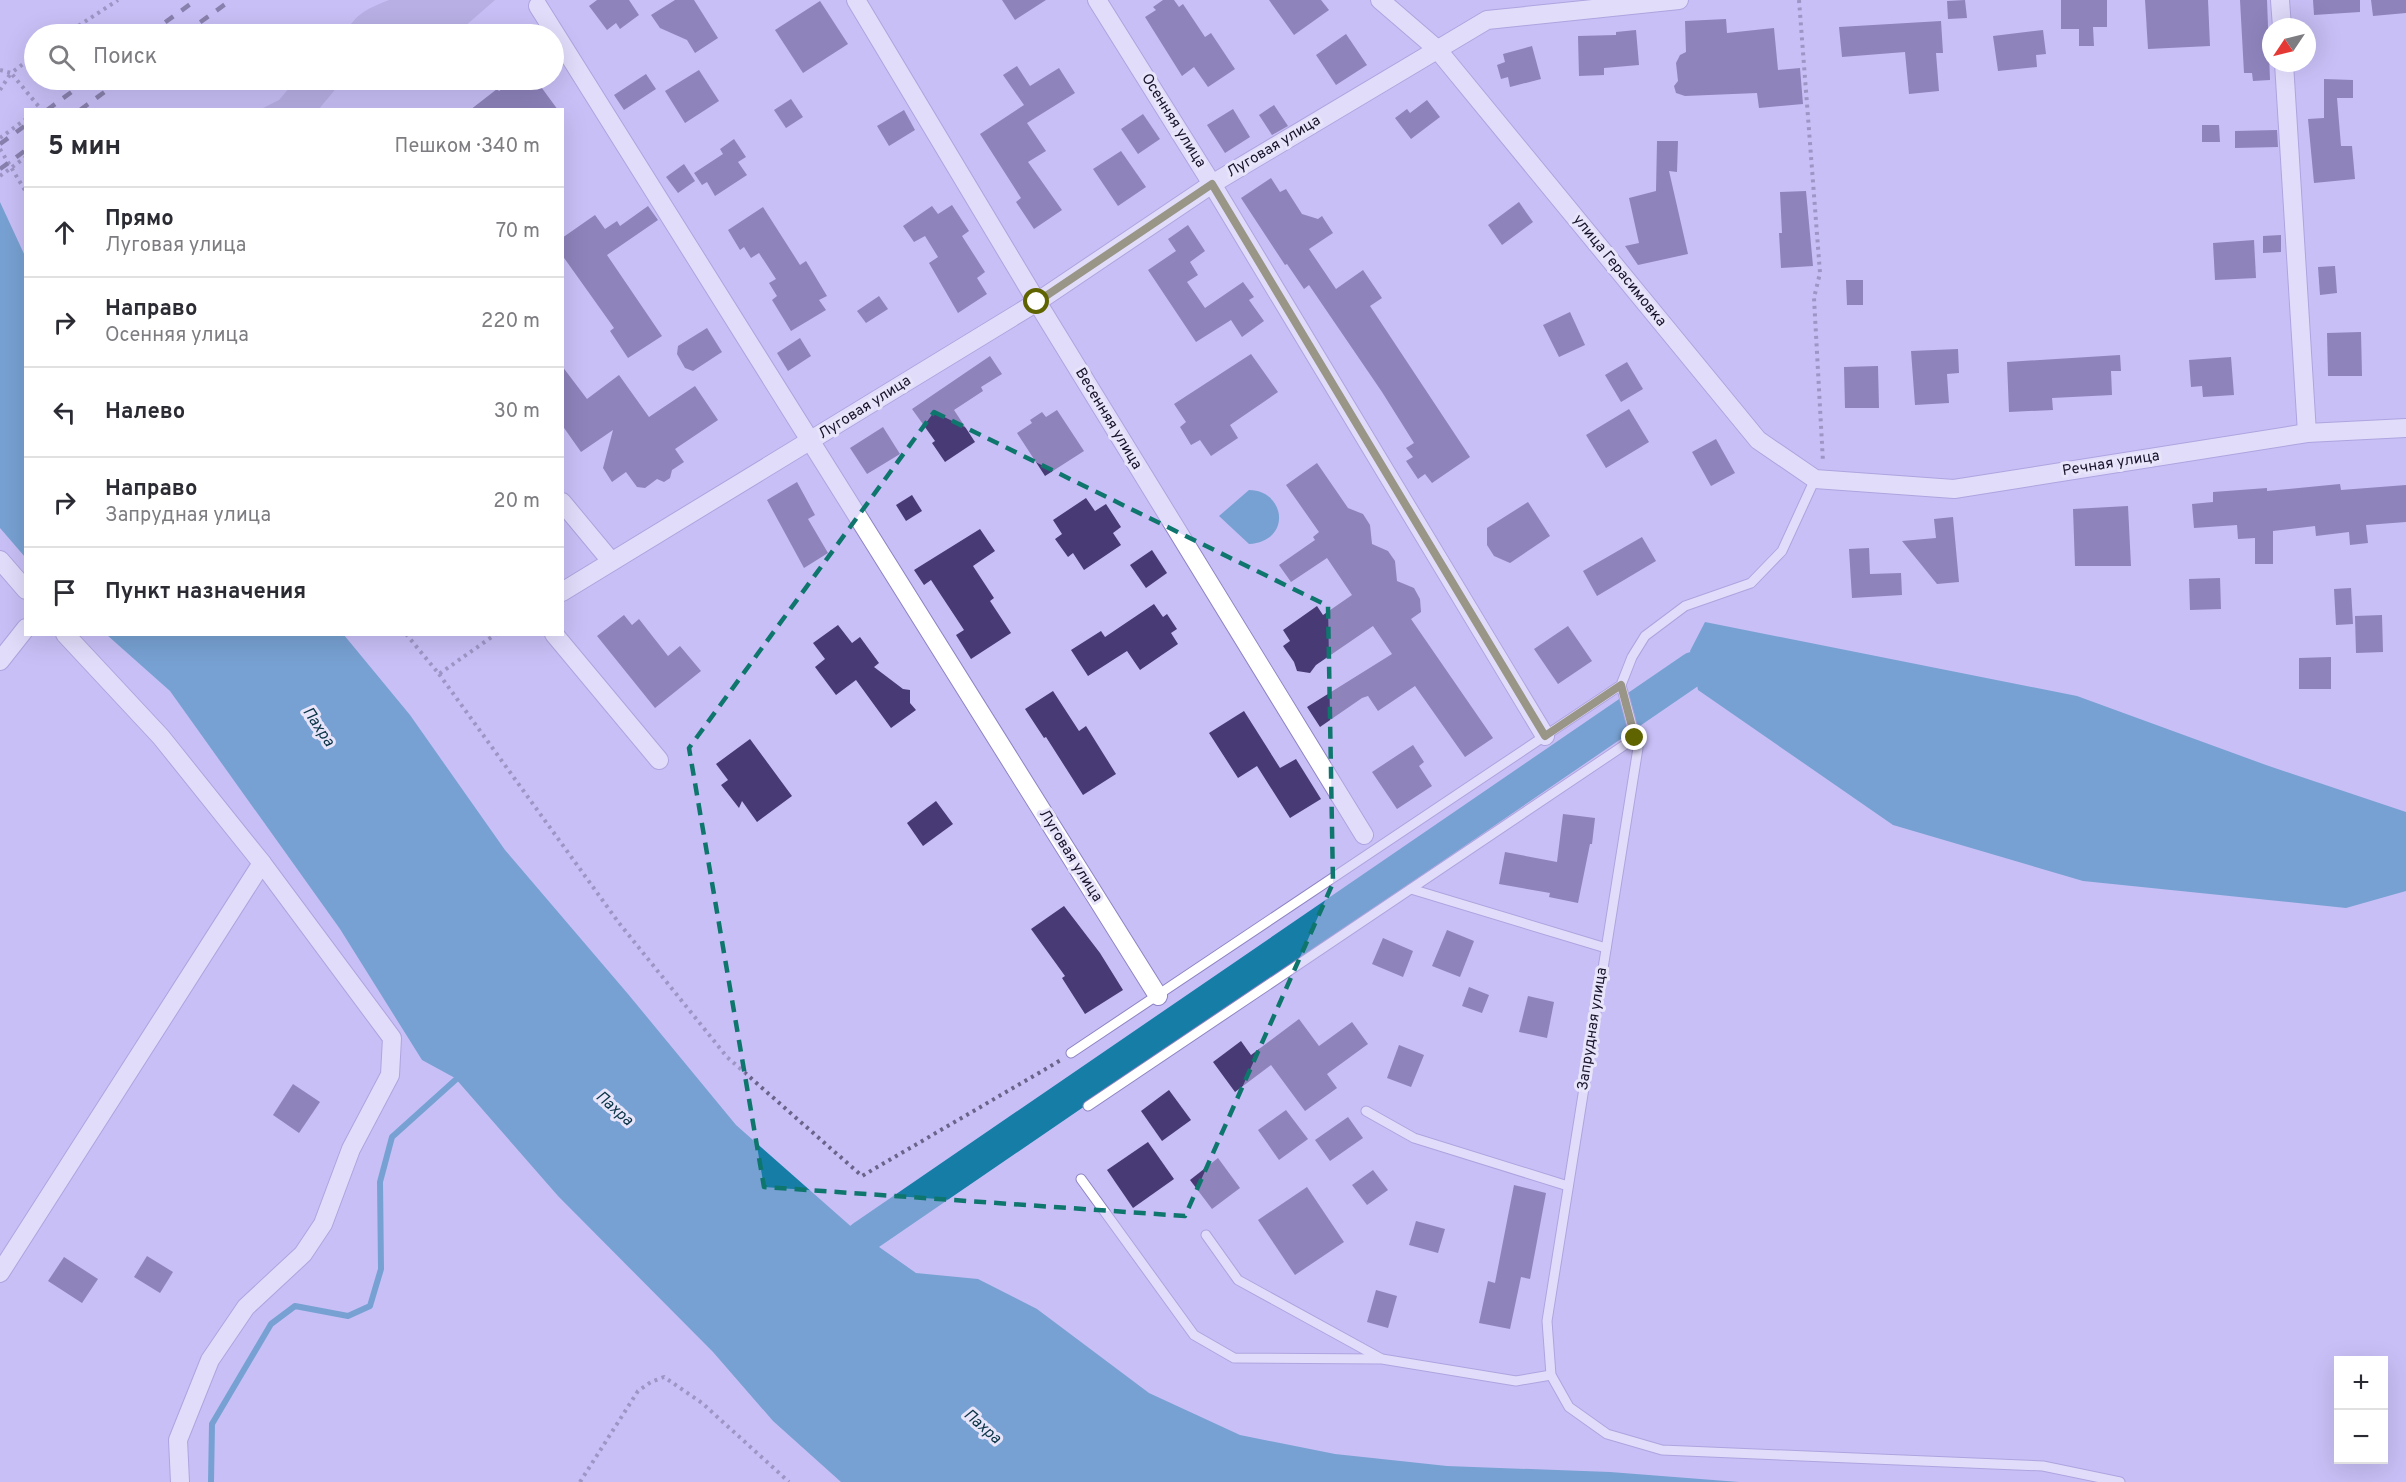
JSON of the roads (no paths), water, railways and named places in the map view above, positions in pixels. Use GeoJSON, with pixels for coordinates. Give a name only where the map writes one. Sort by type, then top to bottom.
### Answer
{"type":"FeatureCollection","features":[{"type":"Feature","properties":{"kind":"street","name":"Весенняя улица"},"geometry":{"type":"LineString","coordinates":[[856,0],[1037,302],[1364,835]]}},
{"type":"Feature","properties":{"kind":"street","name":"Осенняя улица"},"geometry":{"type":"LineString","coordinates":[[1097,0],[1212,184],[1545,736]]}},
{"type":"Feature","properties":{"kind":"street","name":"улица Герасимовка"},"geometry":{"type":"LineString","coordinates":[[1380,0],[1437,49],[1758,440],[1819,479]]}},
{"type":"Feature","properties":{"kind":"street","name":"Луговая улица"},"geometry":{"type":"LineString","coordinates":[[564,591],[1037,302],[1212,184],[1487,20],[1678,0]]}},
{"type":"Feature","properties":{"kind":"street"},"geometry":{"type":"LineString","coordinates":[[2280,0],[2281,18]]}},
{"type":"Feature","properties":{"kind":"street","name":"Луговая улица"},"geometry":{"type":"LineString","coordinates":[[538,6],[549,24]]}},
{"type":"Feature","properties":{"kind":"street","name":"Луговая улица"},"geometry":{"type":"LineString","coordinates":[[564,48],[1158,996]]}},
{"type":"Feature","properties":{"kind":"street"},"geometry":{"type":"LineString","coordinates":[[2285,72],[2307,433]]}},
{"type":"Feature","properties":{"kind":"street","name":"Речная улица"},"geometry":{"type":"LineString","coordinates":[[1819,479],[1954,489],[2307,433],[2406,428]]}},
{"type":"Feature","properties":{"kind":"street"},"geometry":{"type":"LineString","coordinates":[[564,504],[611,561]]}},
{"type":"Feature","properties":{"kind":"street"},"geometry":{"type":"LineString","coordinates":[[0,560],[24,588]]}},
{"type":"Feature","properties":{"kind":"street"},"geometry":{"type":"LineString","coordinates":[[0,661],[24,631]]}},
{"type":"Feature","properties":{"kind":"street"},"geometry":{"type":"LineString","coordinates":[[67,636],[161,737],[262,862],[392,1038],[390,1075],[351,1149],[323,1224],[303,1254],[246,1307],[210,1360],[178,1440],[180,1482]]}},
{"type":"Feature","properties":{"kind":"street"},"geometry":{"type":"LineString","coordinates":[[556,636],[659,760]]}},
{"type":"Feature","properties":{"kind":"street"},"geometry":{"type":"LineString","coordinates":[[0,1273],[262,862]]}},
{"type":"Feature","properties":{"kind":"lane"},"geometry":{"type":"LineString","coordinates":[[1071,1053],[1621,685],[1632,657],[1645,636],[1685,606],[1751,583],[1782,551],[1819,479]]}},
{"type":"Feature","properties":{"kind":"lane","name":"Запрудная улица"},"geometry":{"type":"LineString","coordinates":[[1551,1375],[1547,1321],[1638,748],[1621,685]]}},
{"type":"Feature","properties":{"kind":"lane"},"geometry":{"type":"LineString","coordinates":[[1088,1106],[1635,738]]}},
{"type":"Feature","properties":{"kind":"lane"},"geometry":{"type":"LineString","coordinates":[[1411,889],[1606,948]]}},
{"type":"Feature","properties":{"kind":"lane"},"geometry":{"type":"LineString","coordinates":[[1366,1111],[1414,1138],[1568,1186]]}},
{"type":"Feature","properties":{"kind":"lane"},"geometry":{"type":"LineString","coordinates":[[1081,1179],[1194,1335],[1234,1358],[1382,1359],[1516,1381],[1551,1375],[1569,1407],[1607,1434],[1662,1450],[2043,1466],[2120,1482]]}},
{"type":"Feature","properties":{"kind":"lane"},"geometry":{"type":"LineString","coordinates":[[1206,1235],[1238,1280],[1382,1359]]}},
{"type":"Feature","properties":{"kind":"water"},"geometry":{"type":"Polygon","coordinates":[[[0,202],[24,254],[24,556],[0,528],[0,202]]]}},
{"type":"Feature","properties":{"kind":"water"},"geometry":{"type":"Polygon","coordinates":[[[1249,490],[1261,492],[1270,498],[1279,516],[1278,526],[1273,534],[1263,541],[1249,544],[1219,516],[1249,490]]]}},
{"type":"Feature","properties":{"kind":"water"},"geometry":{"type":"Polygon","coordinates":[[[1705,622],[2077,696],[2266,765],[2406,812],[2406,891],[2346,908],[2083,881],[1893,825],[1698,690],[1690,651],[1705,622]]]}},
{"type":"Feature","properties":{"kind":"water","name":"Пахра"},"geometry":{"type":"Polygon","coordinates":[[[108,636],[345,636],[410,715],[505,850],[736,1125],[855,1230],[916,1273],[978,1279],[1037,1309],[1149,1393],[1240,1435],[1335,1454],[1447,1466],[1610,1472],[1739,1482],[841,1482],[773,1421],[713,1352],[558,1196],[455,1078],[422,1060],[340,929],[170,691],[108,636]]]}},
{"type":"Feature","properties":{"kind":"waterway"},"geometry":{"type":"LineString","coordinates":[[828,1265],[865,1236],[1693,669]]}},
{"type":"Feature","properties":{"kind":"waterway"},"geometry":{"type":"LineString","coordinates":[[211,1482],[212,1424],[271,1324],[295,1306],[348,1316],[370,1306],[381,1269],[380,1182],[392,1137],[462,1074]]}},
{"type":"Feature","properties":{"kind":"railway"},"geometry":{"type":"LineString","coordinates":[[163,24],[196,0]]}},
{"type":"Feature","properties":{"kind":"railway"},"geometry":{"type":"LineString","coordinates":[[198,24],[231,0]]}},
{"type":"Feature","properties":{"kind":"railway"},"geometry":{"type":"LineString","coordinates":[[50,108],[74,90]]}},
{"type":"Feature","properties":{"kind":"railway"},"geometry":{"type":"LineString","coordinates":[[83,108],[107,90]]}},
{"type":"Feature","properties":{"kind":"railway"},"geometry":{"type":"LineString","coordinates":[[0,144],[24,126]]}},
{"type":"Feature","properties":{"kind":"railway"},"geometry":{"type":"LineString","coordinates":[[0,169],[24,151]]}}]}
